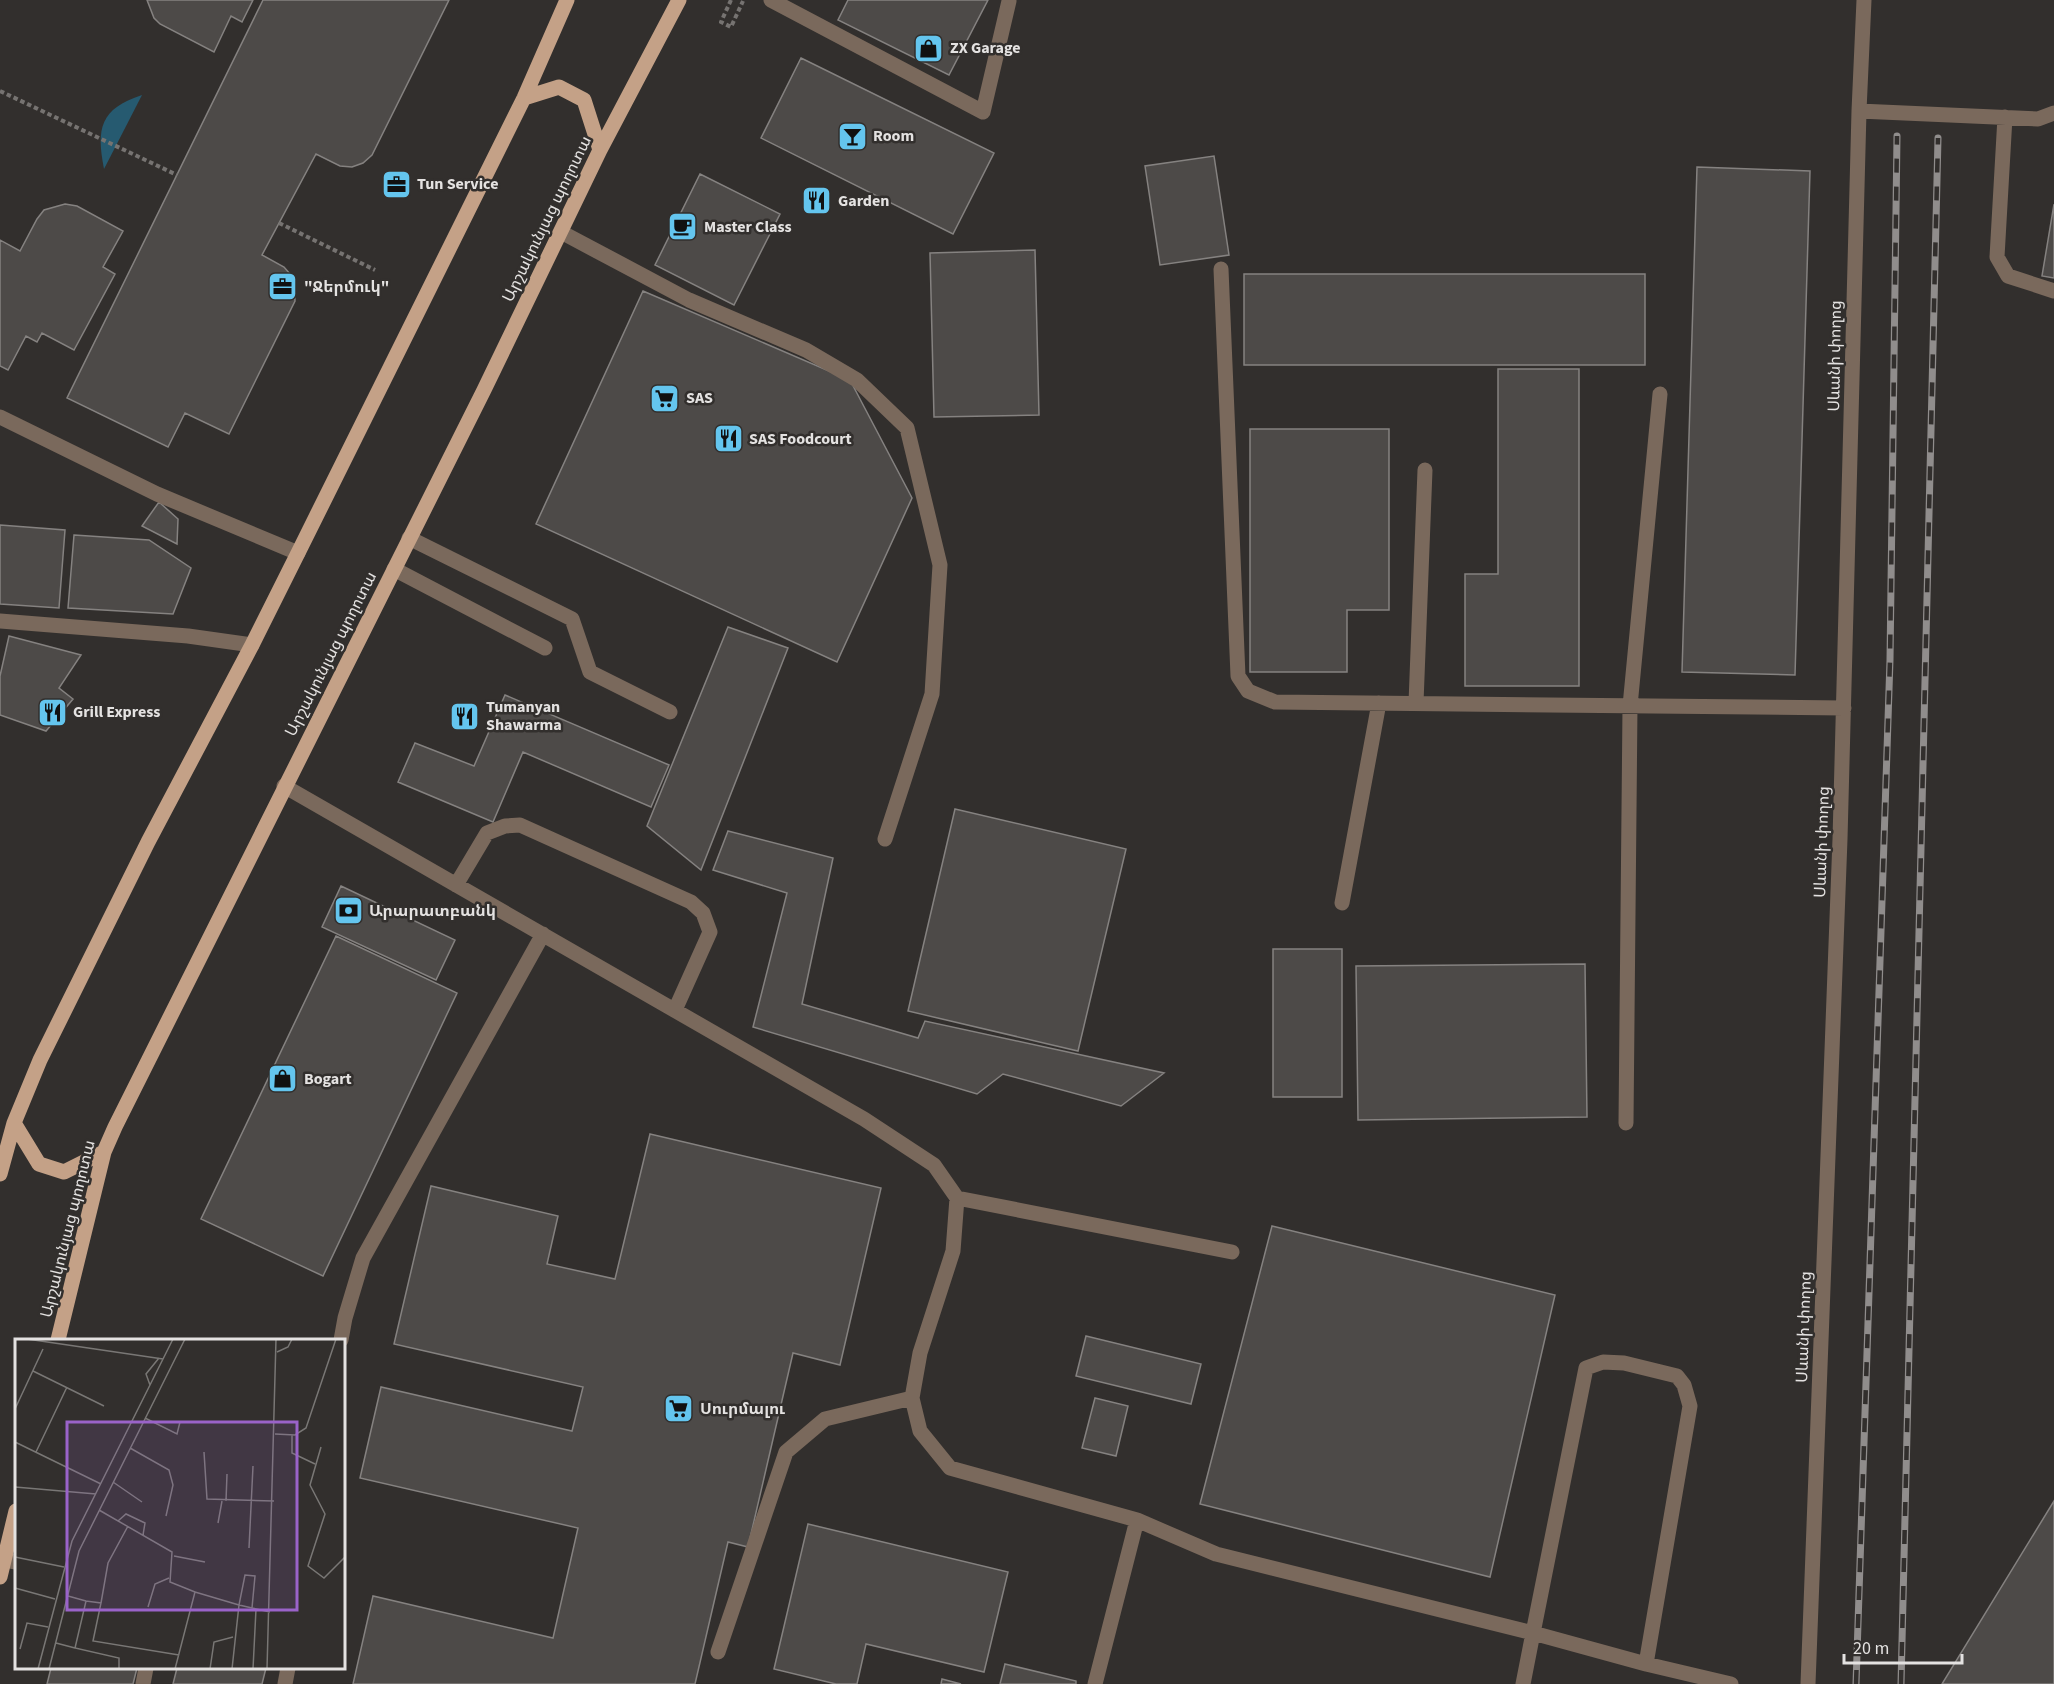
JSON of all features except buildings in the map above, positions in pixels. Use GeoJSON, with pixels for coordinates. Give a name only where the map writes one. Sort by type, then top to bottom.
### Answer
{"type":"FeatureCollection","features":[{"type":"Feature","properties":{"kind":"main road"},"geometry":{"type":"LineString","coordinates":[[0,1174],[14,1123],[40,1060],[138,863],[298,553],[524,98],[567,0]]}},
{"type":"Feature","properties":{"kind":"main road","name":"Արշակունյաց պողոտա"},"geometry":{"type":"LineString","coordinates":[[58,1339],[104,1152],[284,786],[410,538],[600,150],[679,0]]}},
{"type":"Feature","properties":{"kind":"main road"},"geometry":{"type":"LineString","coordinates":[[524,98],[559,87],[584,100],[600,150]]}},
{"type":"Feature","properties":{"kind":"main road"},"geometry":{"type":"LineString","coordinates":[[14,1123],[39,1164],[64,1172],[104,1152]]}},
{"type":"Feature","properties":{"kind":"main road"},"geometry":{"type":"LineString","coordinates":[[0,1577],[11,1561],[15,1521]]}},
{"type":"Feature","properties":{"kind":"street"},"geometry":{"type":"LineString","coordinates":[[771,0],[982,112],[1009,1]]}},
{"type":"Feature","properties":{"kind":"street","name":"Սևանի փողոց"},"geometry":{"type":"LineString","coordinates":[[1808,1684],[1844,708],[1858,111],[1864,0]]}},
{"type":"Feature","properties":{"kind":"street"},"geometry":{"type":"LineString","coordinates":[[1858,111],[2038,119],[2054,113]]}},
{"type":"Feature","properties":{"kind":"street"},"geometry":{"type":"LineString","coordinates":[[2005,117],[1997,257],[2008,276],[2054,291]]}},
{"type":"Feature","properties":{"kind":"street"},"geometry":{"type":"LineString","coordinates":[[561,232],[689,300],[806,350],[857,381],[907,428],[940,565],[932,694],[885,839]]}},
{"type":"Feature","properties":{"kind":"street"},"geometry":{"type":"LineString","coordinates":[[1221,269],[1238,676],[1248,691],[1275,702],[1844,708]]}},
{"type":"Feature","properties":{"kind":"street"},"geometry":{"type":"LineString","coordinates":[[1626,1123],[1630,706],[1660,394]]}},
{"type":"Feature","properties":{"kind":"street"},"geometry":{"type":"LineString","coordinates":[[0,417],[157,494],[298,553]]}},
{"type":"Feature","properties":{"kind":"street"},"geometry":{"type":"LineString","coordinates":[[1416,703],[1425,470]]}},
{"type":"Feature","properties":{"kind":"street"},"geometry":{"type":"LineString","coordinates":[[410,538],[572,620],[590,672],[670,712]]}},
{"type":"Feature","properties":{"kind":"street"},"geometry":{"type":"LineString","coordinates":[[394,569],[544,648]]}},
{"type":"Feature","properties":{"kind":"street"},"geometry":{"type":"LineString","coordinates":[[0,621],[188,636],[252,645]]}},
{"type":"Feature","properties":{"kind":"street"},"geometry":{"type":"LineString","coordinates":[[1342,903],[1379,703]]}},
{"type":"Feature","properties":{"kind":"street"},"geometry":{"type":"LineString","coordinates":[[284,786],[864,1119],[934,1165],[957,1198],[953,1251],[920,1353],[912,1398],[920,1431],[950,1468],[1137,1520],[1216,1554],[1533,1633],[1646,1664],[1684,1678],[1731,1684]]}},
{"type":"Feature","properties":{"kind":"street"},"geometry":{"type":"LineString","coordinates":[[456,885],[487,833],[505,826],[520,825],[691,902],[703,913],[710,932],[675,1010]]}},
{"type":"Feature","properties":{"kind":"street"},"geometry":{"type":"LineString","coordinates":[[341,1339],[345,1318],[363,1258],[543,934]]}},
{"type":"Feature","properties":{"kind":"street"},"geometry":{"type":"LineString","coordinates":[[957,1198],[1232,1252]]}},
{"type":"Feature","properties":{"kind":"street"},"geometry":{"type":"LineString","coordinates":[[1523,1684],[1586,1368],[1603,1362],[1624,1363],[1677,1376],[1684,1385],[1690,1406],[1646,1664]]}},
{"type":"Feature","properties":{"kind":"street"},"geometry":{"type":"LineString","coordinates":[[718,1652],[786,1452],[825,1419],[912,1398]]}},
{"type":"Feature","properties":{"kind":"street"},"geometry":{"type":"LineString","coordinates":[[1095,1684],[1137,1520]]}},
{"type":"Feature","properties":{"kind":"street"},"geometry":{"type":"LineString","coordinates":[[142,1684],[146,1669]]}},
{"type":"Feature","properties":{"kind":"street"},"geometry":{"type":"LineString","coordinates":[[285,1684],[288,1669]]}},
{"type":"Feature","properties":{"kind":"path"},"geometry":{"type":"LineString","coordinates":[[731,0],[721,22],[731,27],[743,0]]}},
{"type":"Feature","properties":{"kind":"path"},"geometry":{"type":"LineString","coordinates":[[0,91],[177,175]]}},
{"type":"Feature","properties":{"kind":"path"},"geometry":{"type":"LineString","coordinates":[[279,223],[375,270]]}},
{"type":"Feature","properties":{"kind":"water"},"geometry":{"type":"Polygon","coordinates":[[[142,95],[104,169],[101,131],[104,122],[117,107],[142,95]]]}},
{"type":"Feature","properties":{"kind":"railway"},"geometry":{"type":"LineString","coordinates":[[1856,1684],[1890,660],[1897,136]]}},
{"type":"Feature","properties":{"kind":"railway"},"geometry":{"type":"LineString","coordinates":[[1901,1684],[1938,138]]}},
{"type":"Feature","properties":{"kind":"place","name":"ZX Garage"},"geometry":{"type":"Point","coordinates":[929,48]}},
{"type":"Feature","properties":{"kind":"place","name":"Room"},"geometry":{"type":"Point","coordinates":[852,136]}},
{"type":"Feature","properties":{"kind":"place","name":"Tun Service"},"geometry":{"type":"Point","coordinates":[396,184]}},
{"type":"Feature","properties":{"kind":"place","name":"Garden"},"geometry":{"type":"Point","coordinates":[817,201]}},
{"type":"Feature","properties":{"kind":"place","name":"Master Class"},"geometry":{"type":"Point","coordinates":[683,227]}},
{"type":"Feature","properties":{"kind":"place","name":"\"Ջերմուկ\""},"geometry":{"type":"Point","coordinates":[283,287]}},
{"type":"Feature","properties":{"kind":"place","name":"SAS"},"geometry":{"type":"Point","coordinates":[665,398]}},
{"type":"Feature","properties":{"kind":"place","name":"SAS Foodcourt"},"geometry":{"type":"Point","coordinates":[728,439]}},
{"type":"Feature","properties":{"kind":"place","name":"Grill Express"},"geometry":{"type":"Point","coordinates":[52,712]}},
{"type":"Feature","properties":{"kind":"place","name":"Tumanyan Shawarma"},"geometry":{"type":"Point","coordinates":[465,716]}},
{"type":"Feature","properties":{"kind":"place","name":"Արարատբանկ"},"geometry":{"type":"Point","coordinates":[348,911]}},
{"type":"Feature","properties":{"kind":"place","name":"Bogart"},"geometry":{"type":"Point","coordinates":[283,1079]}},
{"type":"Feature","properties":{"kind":"place","name":"Սուրմալու"},"geometry":{"type":"Point","coordinates":[679,1409]}}]}
